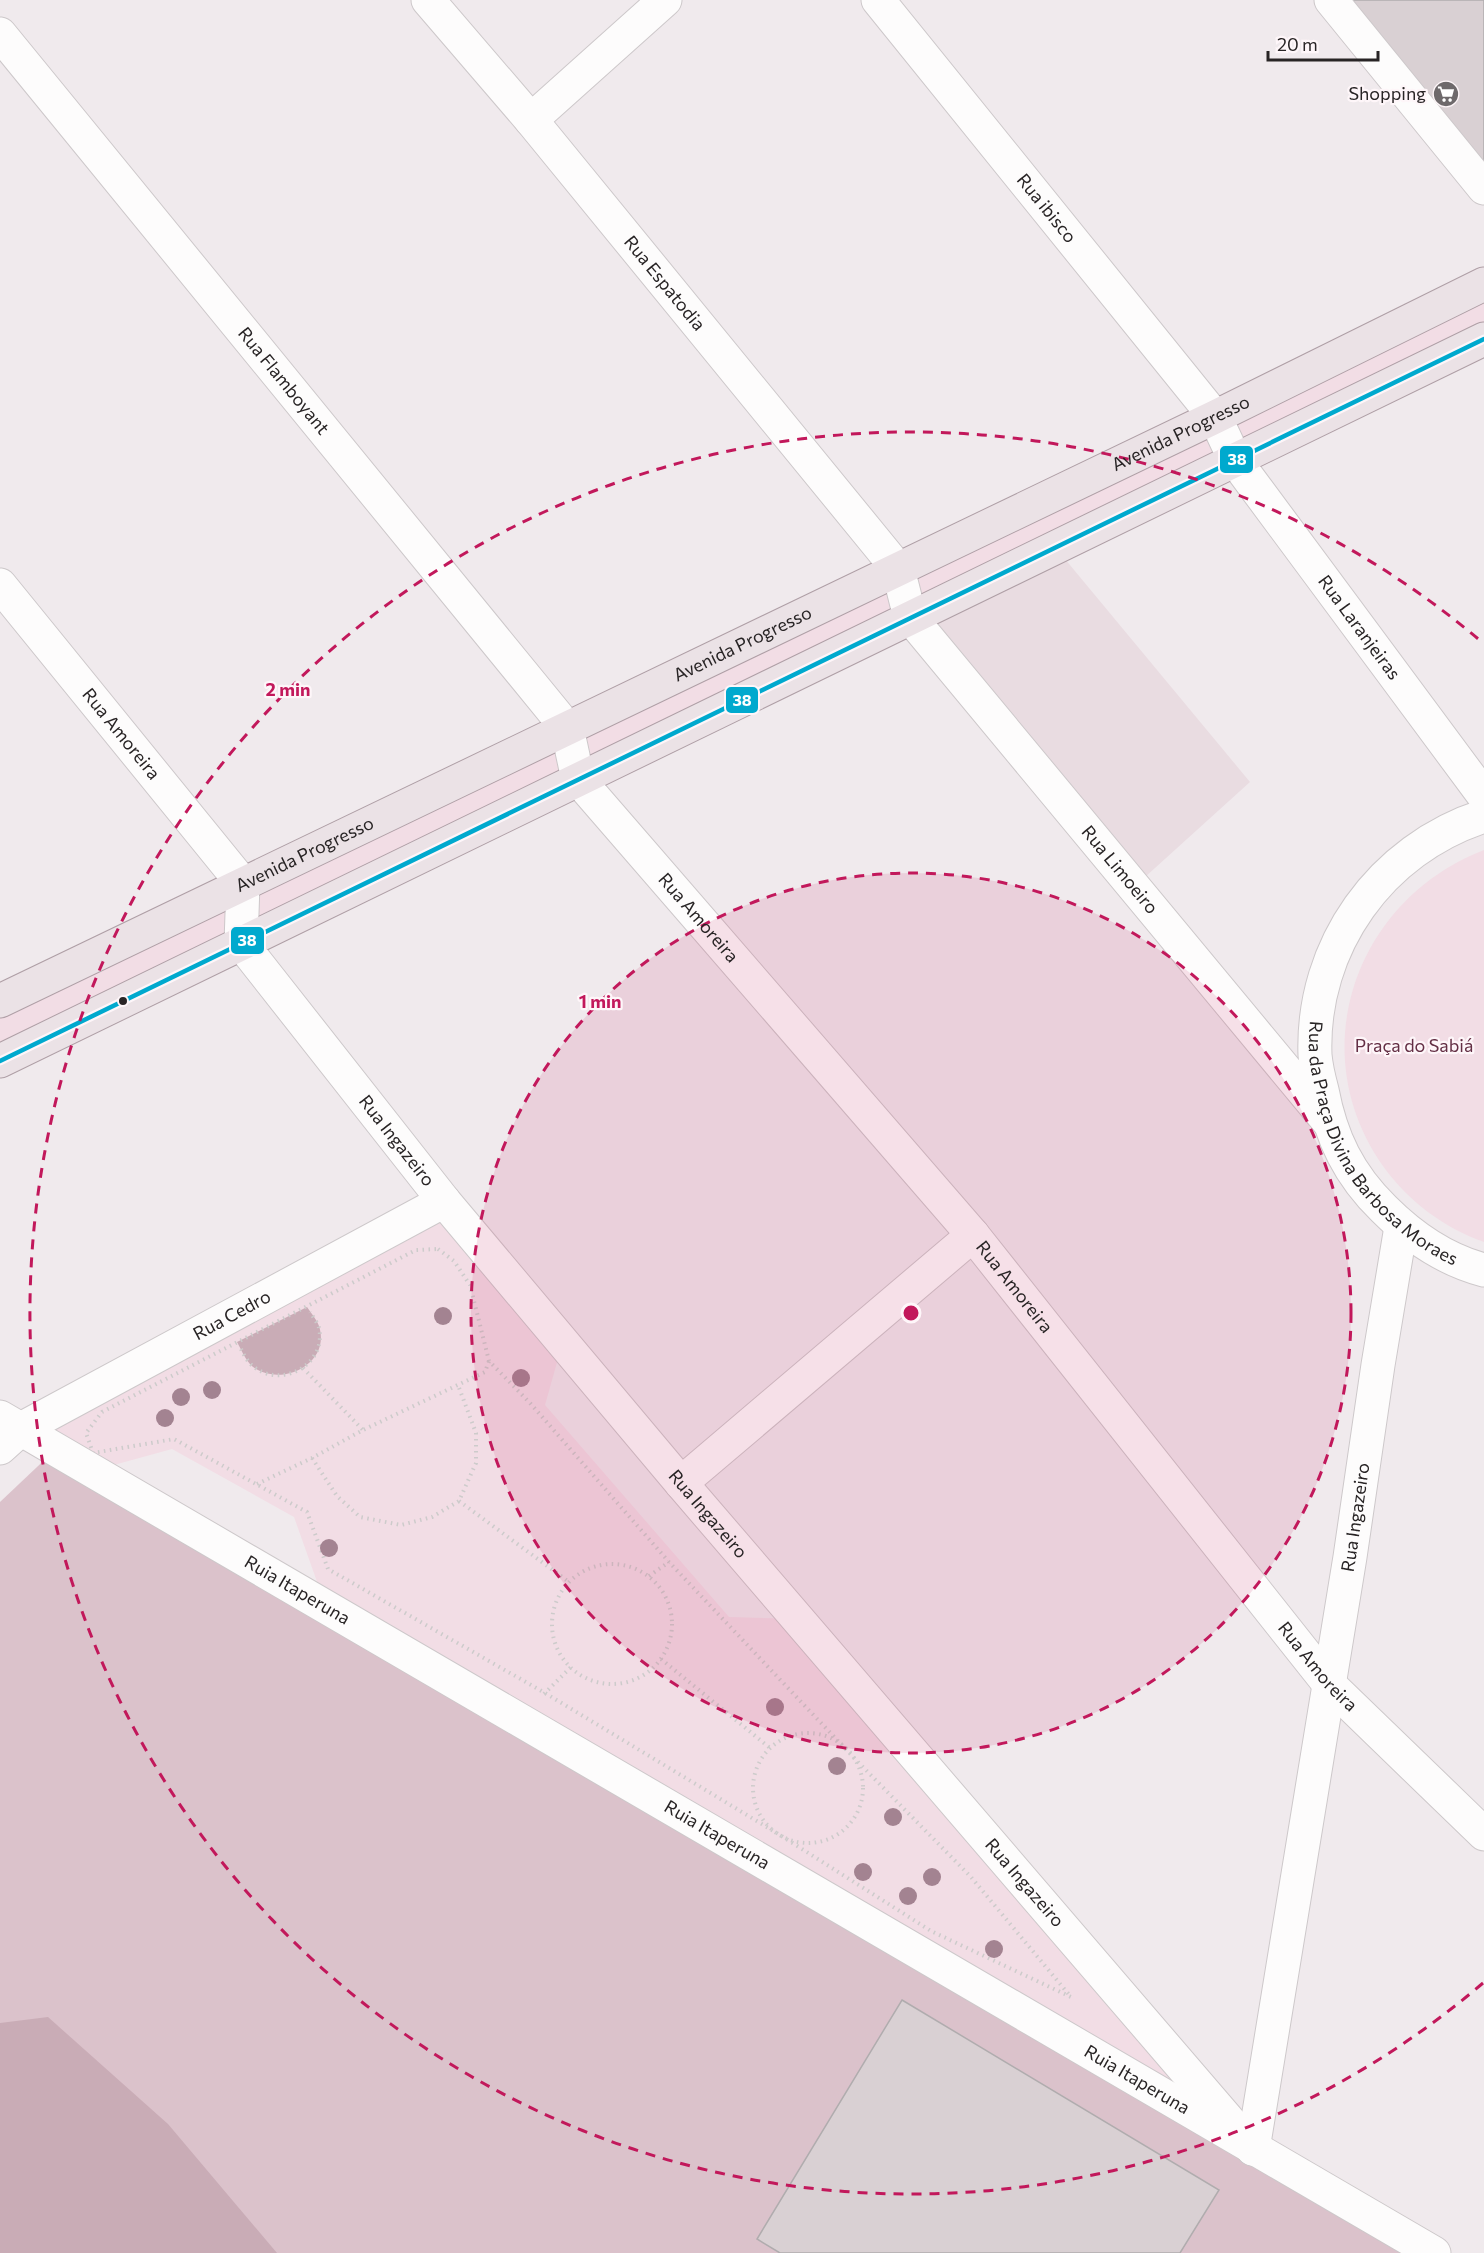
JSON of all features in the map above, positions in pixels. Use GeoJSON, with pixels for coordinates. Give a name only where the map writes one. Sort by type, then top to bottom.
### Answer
{"type":"FeatureCollection","features":[{"type":"Feature","properties":{"kind":"main road","name":"Avenida Progresso"},"geometry":{"type":"LineString","coordinates":[[0,1001],[1215,417],[1484,284]]}},
{"type":"Feature","properties":{"kind":"main road"},"geometry":{"type":"LineString","coordinates":[[0,1060],[1484,339]]}},
{"type":"Feature","properties":{"kind":"street","name":"Rua Espatodia"},"geometry":{"type":"LineString","coordinates":[[428,0],[531,120],[898,569]]}},
{"type":"Feature","properties":{"kind":"street"},"geometry":{"type":"LineString","coordinates":[[531,120],[665,0]]}},
{"type":"Feature","properties":{"kind":"street","name":"Rua ibisco"},"geometry":{"type":"LineString","coordinates":[[878,0],[1215,417],[1235,460]]}},
{"type":"Feature","properties":{"kind":"street"},"geometry":{"type":"LineString","coordinates":[[1331,0],[1484,188]]}},
{"type":"Feature","properties":{"kind":"street","name":"Rua Flamboyant"},"geometry":{"type":"LineString","coordinates":[[0,34],[567,728]]}},
{"type":"Feature","properties":{"kind":"street","name":"Rua Laranjeiras"},"geometry":{"type":"LineString","coordinates":[[1235,460],[1484,796]]}},
{"type":"Feature","properties":{"kind":"street"},"geometry":{"type":"LineString","coordinates":[[898,569],[910,617]]}},
{"type":"Feature","properties":{"kind":"street","name":"Rua Amoreira"},"geometry":{"type":"LineString","coordinates":[[0,585],[243,884]]}},
{"type":"Feature","properties":{"kind":"street","name":"Rua Limoeiro"},"geometry":{"type":"LineString","coordinates":[[910,617],[1328,1121]]}},
{"type":"Feature","properties":{"kind":"street","name":"Rua Amoreira"},"geometry":{"type":"LineString","coordinates":[[567,728],[578,780],[973,1235],[1329,1684],[1481,1828]]}},
{"type":"Feature","properties":{"kind":"street","name":"Rua da Praça Divina Barbosa Moraes"},"geometry":{"type":"LineString","coordinates":[[1484,816],[1434,837],[1393,868],[1367,895],[1347,924],[1330,961],[1320,992],[1315,1030],[1315,1057],[1328,1121],[1348,1165],[1373,1198],[1401,1227],[1436,1250],[1484,1270]]}},
{"type":"Feature","properties":{"kind":"street"},"geometry":{"type":"LineString","coordinates":[[241,943],[243,884]]}},
{"type":"Feature","properties":{"kind":"street","name":"Rua Ingazeiro"},"geometry":{"type":"LineString","coordinates":[[241,943],[444,1200],[681,1483],[1253,2149]]}},
{"type":"Feature","properties":{"kind":"street","name":"Rua Cedro"},"geometry":{"type":"LineString","coordinates":[[7,1431],[444,1200]]}},
{"type":"Feature","properties":{"kind":"street","name":"Rua Ingazeiro"},"geometry":{"type":"LineString","coordinates":[[1253,2149],[1401,1227]]}},
{"type":"Feature","properties":{"kind":"street"},"geometry":{"type":"LineString","coordinates":[[681,1483],[973,1235]]}},
{"type":"Feature","properties":{"kind":"street","name":"Ruia Itaperuna"},"geometry":{"type":"LineString","coordinates":[[7,1431],[1434,2253]]}},
{"type":"Feature","properties":{"kind":"path"},"geometry":{"type":"LineString","coordinates":[[438,1249],[454,1261],[470,1285],[489,1361],[530,1403],[669,1562],[856,1760],[971,1877],[1071,1998],[931,1931],[780,1835],[545,1694],[328,1569],[307,1512],[257,1484],[174,1439],[93,1453],[86,1433],[102,1412],[237,1342],[416,1250],[438,1249]]}},
{"type":"Feature","properties":{"kind":"path"},"geometry":{"type":"LineString","coordinates":[[237,1342],[255,1369],[285,1375],[303,1368],[319,1347],[320,1336],[319,1327],[307,1306]]}},
{"type":"Feature","properties":{"kind":"path"},"geometry":{"type":"LineString","coordinates":[[257,1484],[485,1372],[489,1361]]}},
{"type":"Feature","properties":{"kind":"path"},"geometry":{"type":"LineString","coordinates":[[303,1368],[363,1430]]}},
{"type":"Feature","properties":{"kind":"path"},"geometry":{"type":"LineString","coordinates":[[312,1458],[337,1496],[362,1517],[401,1525],[432,1517],[459,1501],[476,1462],[476,1433],[458,1385]]}},
{"type":"Feature","properties":{"kind":"path"},"geometry":{"type":"LineString","coordinates":[[459,1501],[569,1582]]}},
{"type":"Feature","properties":{"kind":"path"},"geometry":{"type":"LineString","coordinates":[[649,1576],[669,1562]]}},
{"type":"Feature","properties":{"kind":"path"},"geometry":{"type":"LineString","coordinates":[[621,1564],[649,1576],[666,1596],[672,1614],[672,1633],[656,1665],[636,1678],[616,1683],[596,1681],[583,1676],[571,1667],[563,1658],[554,1639],[552,1622],[558,1599],[569,1582],[584,1571],[602,1565],[621,1564]]}},
{"type":"Feature","properties":{"kind":"path"},"geometry":{"type":"LineString","coordinates":[[661,1659],[770,1748]]}},
{"type":"Feature","properties":{"kind":"path"},"geometry":{"type":"LineString","coordinates":[[842,1745],[831,1738],[814,1734],[797,1734],[781,1740],[770,1748],[757,1767],[753,1785],[755,1804],[762,1820],[780,1835],[800,1843],[815,1843],[833,1837],[848,1826],[858,1811],[864,1794],[862,1777],[856,1760]]}},
{"type":"Feature","properties":{"kind":"shaded area"},"geometry":{"type":"Polygon","coordinates":[[[1055,547],[1250,782],[1134,887],[910,617],[1055,547]]]}},
{"type":"Feature","properties":{"kind":"shaded area"},"geometry":{"type":"Polygon","coordinates":[[[307,1307],[319,1326],[321,1339],[318,1351],[312,1360],[291,1373],[279,1375],[267,1374],[253,1367],[237,1342],[307,1307]]]}},
{"type":"Feature","properties":{"kind":"shaded area"},"geometry":{"type":"Polygon","coordinates":[[[56,1449],[1434,2253],[0,2253],[0,1502],[56,1449]]]}},
{"type":"Feature","properties":{"kind":"shaded area"},"geometry":{"type":"Polygon","coordinates":[[[48,2017],[168,2124],[277,2253],[0,2253],[0,2023],[48,2017]]]}},
{"type":"Feature","properties":{"kind":"green space"},"geometry":{"type":"Polygon","coordinates":[[[1484,284],[1484,339],[0,1061],[0,1001],[1484,284]]]}},
{"type":"Feature","properties":{"kind":"green space","name":"Praça do Sabiá"},"geometry":{"type":"Polygon","coordinates":[[[1484,850],[1484,1242],[1455,1229],[1428,1212],[1404,1191],[1383,1166],[1359,1121],[1346,1075],[1345,1029],[1355,984],[1374,942],[1402,904],[1439,873],[1484,850]]]}},
{"type":"Feature","properties":{"kind":"green space"},"geometry":{"type":"Polygon","coordinates":[[[444,1201],[563,1341],[545,1405],[729,1617],[799,1619],[1253,2149],[326,1607],[294,1517],[172,1449],[92,1471],[21,1429],[444,1201]]]}},
{"type":"Feature","properties":{"kind":"building","name":"Shopping"},"geometry":{"type":"Polygon","coordinates":[[[1331,0],[1484,0],[1484,188],[1331,0]]]}},
{"type":"Feature","properties":{"kind":"building"},"geometry":{"type":"Polygon","coordinates":[[[902,2000],[1219,2190],[1180,2253],[780,2253],[757,2239],[902,2000]]]}},
{"type":"Feature","properties":{"kind":"transit line","name":"38"},"geometry":{"type":"LineString","coordinates":[[0,1061],[1484,339]]}},
{"type":"Feature","properties":{"kind":"place","name":"Shopping"},"geometry":{"type":"Point","coordinates":[1446,94]}}]}
